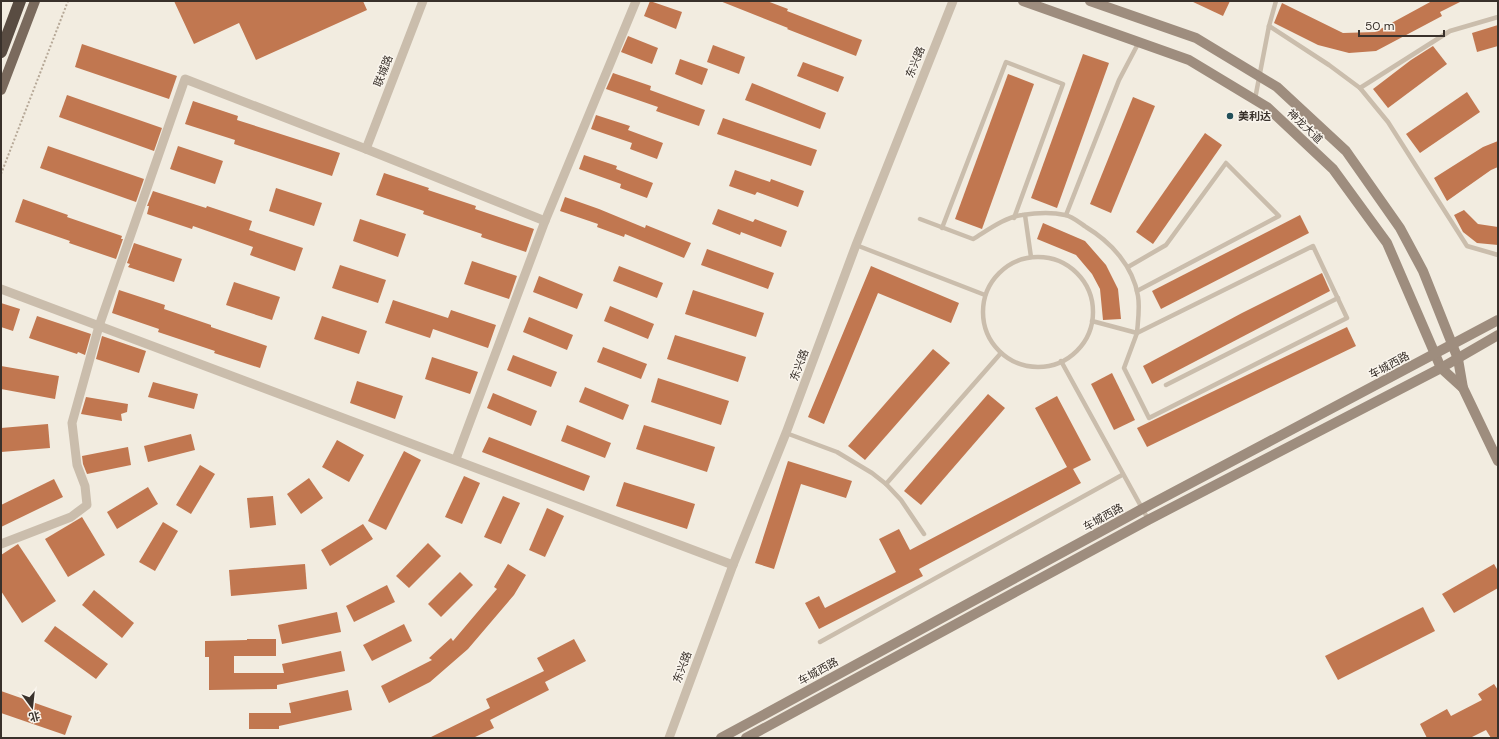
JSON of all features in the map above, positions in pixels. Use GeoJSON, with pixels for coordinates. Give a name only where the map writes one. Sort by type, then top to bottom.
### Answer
{"type":"FeatureCollection","features":[{"type":"Feature","properties":{"kind":"highway"},"geometry":{"type":"LineString","coordinates":[[1,52],[20,1]]}},
{"type":"Feature","properties":{"kind":"main road"},"geometry":{"type":"LineString","coordinates":[[1,90],[35,1]]}},
{"type":"Feature","properties":{"kind":"main road","name":"神龙大道"},"geometry":{"type":"LineString","coordinates":[[1023,1],[1189,60],[1267,107],[1334,169],[1387,243],[1441,368],[1463,388]]}},
{"type":"Feature","properties":{"kind":"main road","name":"神龙大道"},"geometry":{"type":"LineString","coordinates":[[1090,1],[1196,38],[1277,87],[1346,152],[1400,228],[1420,265],[1458,359],[1463,388],[1498,461]]}},
{"type":"Feature","properties":{"kind":"main road","name":"车城西路"},"geometry":{"type":"LineString","coordinates":[[721,738],[1142,509],[1498,320]]}},
{"type":"Feature","properties":{"kind":"main road"},"geometry":{"type":"LineString","coordinates":[[746,738],[1148,520],[1441,368],[1498,335]]}},
{"type":"Feature","properties":{"kind":"street","name":"联城路"},"geometry":{"type":"LineString","coordinates":[[366,149],[423,1]]}},
{"type":"Feature","properties":{"kind":"street"},"geometry":{"type":"LineString","coordinates":[[456,459],[545,221],[636,1]]}},
{"type":"Feature","properties":{"kind":"street","name":"东兴路"},"geometry":{"type":"LineString","coordinates":[[669,738],[733,565],[786,433],[856,245],[952,1]]}},
{"type":"Feature","properties":{"kind":"street"},"geometry":{"type":"LineString","coordinates":[[1,544],[71,517],[87,505],[85,486],[77,465],[72,423],[99,326],[184,79],[366,149],[545,221]]}},
{"type":"Feature","properties":{"kind":"street"},"geometry":{"type":"LineString","coordinates":[[1,289],[456,459],[733,565]]}},
{"type":"Feature","properties":{"kind":"lane"},"geometry":{"type":"LineString","coordinates":[[1254,99],[1269,26],[1276,1]]}},
{"type":"Feature","properties":{"kind":"lane"},"geometry":{"type":"LineString","coordinates":[[1360,88],[1450,31],[1498,17]]}},
{"type":"Feature","properties":{"kind":"lane"},"geometry":{"type":"LineString","coordinates":[[1269,26],[1329,65],[1360,88],[1388,122],[1467,246],[1498,255]]}},
{"type":"Feature","properties":{"kind":"lane"},"geometry":{"type":"LineString","coordinates":[[1066,215],[1119,80],[1139,42]]}},
{"type":"Feature","properties":{"kind":"lane"},"geometry":{"type":"LineString","coordinates":[[942,228],[1006,62],[1063,84],[1014,218]]}},
{"type":"Feature","properties":{"kind":"lane"},"geometry":{"type":"LineString","coordinates":[[1128,267],[1166,245],[1226,163],[1279,216],[1137,291]]}},
{"type":"Feature","properties":{"kind":"lane"},"geometry":{"type":"LineString","coordinates":[[1025,215],[1031,257]]}},
{"type":"Feature","properties":{"kind":"lane"},"geometry":{"type":"LineString","coordinates":[[920,219],[973,239],[1000,223],[1025,215],[1066,215],[1099,234],[1118,253],[1128,267],[1137,291],[1139,315],[1137,333],[1124,368],[1149,418],[1347,318],[1313,246],[1137,333],[1092,321]]}},
{"type":"Feature","properties":{"kind":"lane"},"geometry":{"type":"LineString","coordinates":[[856,245],[986,295]]}},
{"type":"Feature","properties":{"kind":"lane"},"geometry":{"type":"LineString","coordinates":[[1031,257],[1046,257],[1060,262],[1072,269],[1083,280],[1089,292],[1093,307],[1092,321],[1086,338],[1075,352],[1061,362],[1049,366],[1036,367],[1023,365],[1011,360],[1001,353],[987,332],[983,320],[983,307],[986,295],[994,279],[1008,266],[1019,260],[1031,257]]}},
{"type":"Feature","properties":{"kind":"lane"},"geometry":{"type":"LineString","coordinates":[[1166,385],[1338,298]]}},
{"type":"Feature","properties":{"kind":"lane"},"geometry":{"type":"LineString","coordinates":[[886,484],[1001,353]]}},
{"type":"Feature","properties":{"kind":"lane"},"geometry":{"type":"LineString","coordinates":[[1061,362],[1148,520]]}},
{"type":"Feature","properties":{"kind":"lane"},"geometry":{"type":"LineString","coordinates":[[786,433],[837,452],[872,473],[886,484],[901,500],[924,534]]}},
{"type":"Feature","properties":{"kind":"lane"},"geometry":{"type":"LineString","coordinates":[[820,642],[1122,475]]}},
{"type":"Feature","properties":{"kind":"path"},"geometry":{"type":"LineString","coordinates":[[1,174],[68,1]]}},
{"type":"Feature","properties":{"kind":"building"},"geometry":{"type":"Polygon","coordinates":[[[174,1],[363,1],[367,10],[256,60],[239,23],[194,44],[174,1]]]}},
{"type":"Feature","properties":{"kind":"building"},"geometry":{"type":"Polygon","coordinates":[[[650,1],[682,12],[676,29],[644,16],[650,1]]]}},
{"type":"Feature","properties":{"kind":"building"},"geometry":{"type":"Polygon","coordinates":[[[720,1],[767,1],[788,9],[787,11],[862,40],[856,56],[720,1]]]}},
{"type":"Feature","properties":{"kind":"building"},"geometry":{"type":"Polygon","coordinates":[[[1191,1],[1230,1],[1223,16],[1191,1]]]}},
{"type":"Feature","properties":{"kind":"building"},"geometry":{"type":"Polygon","coordinates":[[[1432,1],[1462,1],[1440,12],[1442,16],[1376,51],[1349,53],[1318,45],[1274,23],[1282,3],[1343,33],[1375,32],[1432,1]]]}},
{"type":"Feature","properties":{"kind":"building"},"geometry":{"type":"Polygon","coordinates":[[[1498,25],[1498,46],[1477,52],[1472,33],[1498,25]]]}},
{"type":"Feature","properties":{"kind":"building"},"geometry":{"type":"Polygon","coordinates":[[[628,36],[658,48],[652,64],[621,52],[628,36]]]}},
{"type":"Feature","properties":{"kind":"building"},"geometry":{"type":"Polygon","coordinates":[[[82,44],[177,76],[169,99],[75,67],[82,44]]]}},
{"type":"Feature","properties":{"kind":"building"},"geometry":{"type":"Polygon","coordinates":[[[713,45],[745,57],[739,74],[707,62],[713,45]]]}},
{"type":"Feature","properties":{"kind":"building"},"geometry":{"type":"Polygon","coordinates":[[[1433,46],[1447,64],[1388,108],[1373,89],[1411,60],[1433,46]]]}},
{"type":"Feature","properties":{"kind":"building"},"geometry":{"type":"Polygon","coordinates":[[[1083,54],[1109,63],[1057,208],[1031,198],[1083,54]]]}},
{"type":"Feature","properties":{"kind":"building"},"geometry":{"type":"Polygon","coordinates":[[[680,59],[708,69],[702,85],[675,74],[680,59]]]}},
{"type":"Feature","properties":{"kind":"building"},"geometry":{"type":"Polygon","coordinates":[[[803,62],[844,77],[838,92],[797,76],[803,62]]]}},
{"type":"Feature","properties":{"kind":"building"},"geometry":{"type":"Polygon","coordinates":[[[613,73],[651,86],[650,90],[705,110],[699,126],[656,111],[658,107],[606,89],[613,73]]]}},
{"type":"Feature","properties":{"kind":"building"},"geometry":{"type":"Polygon","coordinates":[[[1008,74],[1034,84],[982,229],[955,219],[1008,74]]]}},
{"type":"Feature","properties":{"kind":"building"},"geometry":{"type":"Polygon","coordinates":[[[752,83],[826,113],[820,129],[745,100],[752,83]]]}},
{"type":"Feature","properties":{"kind":"building"},"geometry":{"type":"Polygon","coordinates":[[[1467,92],[1480,112],[1420,153],[1406,134],[1467,92]]]}},
{"type":"Feature","properties":{"kind":"building"},"geometry":{"type":"Polygon","coordinates":[[[67,95],[162,128],[154,151],[59,117],[67,95]]]}},
{"type":"Feature","properties":{"kind":"building"},"geometry":{"type":"Polygon","coordinates":[[[1133,97],[1155,106],[1111,213],[1090,204],[1133,97]]]}},
{"type":"Feature","properties":{"kind":"building"},"geometry":{"type":"Polygon","coordinates":[[[193,101],[238,116],[237,120],[340,153],[332,176],[234,144],[235,140],[185,124],[193,101]]]}},
{"type":"Feature","properties":{"kind":"building"},"geometry":{"type":"Polygon","coordinates":[[[596,115],[630,126],[628,130],[663,143],[657,159],[630,149],[632,143],[591,129],[596,115]]]}},
{"type":"Feature","properties":{"kind":"building"},"geometry":{"type":"Polygon","coordinates":[[[723,118],[817,150],[811,166],[717,134],[723,118]]]}},
{"type":"Feature","properties":{"kind":"building"},"geometry":{"type":"Polygon","coordinates":[[[1205,133],[1222,145],[1153,244],[1136,232],[1205,133]]]}},
{"type":"Feature","properties":{"kind":"building"},"geometry":{"type":"Polygon","coordinates":[[[1498,141],[1498,167],[1491,170],[1447,201],[1434,178],[1483,147],[1498,141]]]}},
{"type":"Feature","properties":{"kind":"building"},"geometry":{"type":"Polygon","coordinates":[[[48,146],[144,179],[136,202],[40,168],[48,146]]]}},
{"type":"Feature","properties":{"kind":"building"},"geometry":{"type":"Polygon","coordinates":[[[178,146],[223,161],[215,184],[170,169],[178,146]]]}},
{"type":"Feature","properties":{"kind":"building"},"geometry":{"type":"Polygon","coordinates":[[[584,155],[617,166],[616,169],[653,183],[647,198],[620,188],[621,184],[579,169],[584,155]]]}},
{"type":"Feature","properties":{"kind":"building"},"geometry":{"type":"Polygon","coordinates":[[[735,170],[770,182],[771,179],[804,191],[798,207],[757,192],[755,195],[729,186],[735,170]]]}},
{"type":"Feature","properties":{"kind":"building"},"geometry":{"type":"Polygon","coordinates":[[[384,173],[476,206],[475,209],[534,229],[526,252],[481,237],[482,234],[423,214],[424,211],[376,195],[384,173]]]}},
{"type":"Feature","properties":{"kind":"building"},"geometry":{"type":"Polygon","coordinates":[[[276,188],[322,203],[314,226],[269,211],[276,188]]]}},
{"type":"Feature","properties":{"kind":"building"},"geometry":{"type":"Polygon","coordinates":[[[153,191],[206,208],[207,206],[252,221],[249,230],[303,248],[295,271],[250,255],[253,247],[193,226],[192,229],[147,214],[149,206],[147,206],[153,191]]]}},
{"type":"Feature","properties":{"kind":"building"},"geometry":{"type":"Polygon","coordinates":[[[565,197],[645,228],[646,225],[691,243],[684,258],[625,234],[624,237],[597,227],[598,224],[560,211],[565,197]]]}},
{"type":"Feature","properties":{"kind":"building"},"geometry":{"type":"Polygon","coordinates":[[[23,199],[68,215],[67,217],[122,236],[121,239],[123,239],[116,259],[15,222],[23,199]]]}},
{"type":"Feature","properties":{"kind":"building"},"geometry":{"type":"Polygon","coordinates":[[[718,209],[753,222],[755,219],[787,231],[781,247],[741,232],[740,235],[712,224],[718,209]]]}},
{"type":"Feature","properties":{"kind":"building"},"geometry":{"type":"Polygon","coordinates":[[[1464,210],[1478,224],[1498,227],[1498,245],[1477,243],[1463,232],[1454,215],[1464,210]]]}},
{"type":"Feature","properties":{"kind":"building"},"geometry":{"type":"Polygon","coordinates":[[[1300,215],[1309,233],[1161,309],[1152,291],[1300,215]]]}},
{"type":"Feature","properties":{"kind":"building"},"geometry":{"type":"Polygon","coordinates":[[[360,219],[406,234],[398,257],[353,241],[360,219]]]}},
{"type":"Feature","properties":{"kind":"building"},"geometry":{"type":"Polygon","coordinates":[[[1043,223],[1085,241],[1106,265],[1118,289],[1121,319],[1103,320],[1100,289],[1092,274],[1076,255],[1037,239],[1043,223]]]}},
{"type":"Feature","properties":{"kind":"building"},"geometry":{"type":"Polygon","coordinates":[[[134,243],[182,259],[174,282],[128,267],[130,264],[127,263],[134,243]]]}},
{"type":"Feature","properties":{"kind":"building"},"geometry":{"type":"Polygon","coordinates":[[[707,249],[774,273],[768,289],[701,265],[707,249]]]}},
{"type":"Feature","properties":{"kind":"building"},"geometry":{"type":"Polygon","coordinates":[[[472,261],[517,276],[509,299],[464,284],[472,261]]]}},
{"type":"Feature","properties":{"kind":"building"},"geometry":{"type":"Polygon","coordinates":[[[340,265],[386,280],[378,303],[332,288],[340,265]]]}},
{"type":"Feature","properties":{"kind":"building"},"geometry":{"type":"Polygon","coordinates":[[[619,266],[663,283],[657,298],[613,281],[619,266]]]}},
{"type":"Feature","properties":{"kind":"building"},"geometry":{"type":"Polygon","coordinates":[[[871,266],[959,303],[951,323],[878,293],[824,424],[808,417],[871,266]]]}},
{"type":"Feature","properties":{"kind":"building"},"geometry":{"type":"Polygon","coordinates":[[[1322,273],[1330,291],[1152,384],[1143,366],[1242,313],[1322,273]]]}},
{"type":"Feature","properties":{"kind":"building"},"geometry":{"type":"Polygon","coordinates":[[[539,276],[583,294],[577,309],[533,292],[539,276]]]}},
{"type":"Feature","properties":{"kind":"building"},"geometry":{"type":"Polygon","coordinates":[[[234,282],[280,297],[272,320],[226,305],[234,282]]]}},
{"type":"Feature","properties":{"kind":"building"},"geometry":{"type":"Polygon","coordinates":[[[119,290],[165,305],[164,309],[267,346],[260,368],[214,353],[215,351],[158,332],[159,329],[112,313],[119,290]]]}},
{"type":"Feature","properties":{"kind":"building"},"geometry":{"type":"Polygon","coordinates":[[[693,290],[764,313],[756,337],[685,314],[693,290]]]}},
{"type":"Feature","properties":{"kind":"building"},"geometry":{"type":"Polygon","coordinates":[[[393,300],[448,318],[451,310],[496,325],[488,348],[433,329],[430,338],[385,323],[393,300]]]}},
{"type":"Feature","properties":{"kind":"building"},"geometry":{"type":"Polygon","coordinates":[[[1,303],[20,309],[13,331],[1,327],[1,303]]]}},
{"type":"Feature","properties":{"kind":"building"},"geometry":{"type":"Polygon","coordinates":[[[610,306],[654,324],[648,339],[604,321],[610,306]]]}},
{"type":"Feature","properties":{"kind":"building"},"geometry":{"type":"Polygon","coordinates":[[[37,316],[91,334],[85,355],[78,352],[77,354],[29,338],[37,316]]]}},
{"type":"Feature","properties":{"kind":"building"},"geometry":{"type":"Polygon","coordinates":[[[322,316],[367,331],[359,354],[314,339],[322,316]]]}},
{"type":"Feature","properties":{"kind":"building"},"geometry":{"type":"Polygon","coordinates":[[[529,317],[573,335],[567,350],[523,332],[529,317]]]}},
{"type":"Feature","properties":{"kind":"building"},"geometry":{"type":"Polygon","coordinates":[[[1347,327],[1356,346],[1147,447],[1137,428],[1347,327]]]}},
{"type":"Feature","properties":{"kind":"building"},"geometry":{"type":"Polygon","coordinates":[[[675,335],[746,357],[738,382],[667,359],[675,335]]]}},
{"type":"Feature","properties":{"kind":"building"},"geometry":{"type":"Polygon","coordinates":[[[102,336],[146,351],[139,373],[96,359],[102,336]]]}},
{"type":"Feature","properties":{"kind":"building"},"geometry":{"type":"Polygon","coordinates":[[[603,347],[647,364],[641,379],[597,362],[603,347]]]}},
{"type":"Feature","properties":{"kind":"building"},"geometry":{"type":"Polygon","coordinates":[[[933,349],[950,363],[865,460],[848,446],[933,349]]]}},
{"type":"Feature","properties":{"kind":"building"},"geometry":{"type":"Polygon","coordinates":[[[513,355],[557,372],[551,387],[507,370],[513,355]]]}},
{"type":"Feature","properties":{"kind":"building"},"geometry":{"type":"Polygon","coordinates":[[[432,357],[478,372],[470,394],[425,379],[432,357]]]}},
{"type":"Feature","properties":{"kind":"building"},"geometry":{"type":"Polygon","coordinates":[[[1,366],[59,376],[55,399],[1,389],[1,366]]]}},
{"type":"Feature","properties":{"kind":"building"},"geometry":{"type":"Polygon","coordinates":[[[1112,373],[1135,420],[1114,430],[1091,384],[1112,373]]]}},
{"type":"Feature","properties":{"kind":"building"},"geometry":{"type":"Polygon","coordinates":[[[658,378],[729,401],[721,425],[651,402],[658,378]]]}},
{"type":"Feature","properties":{"kind":"building"},"geometry":{"type":"Polygon","coordinates":[[[357,381],[403,396],[395,419],[350,403],[357,381]]]}},
{"type":"Feature","properties":{"kind":"building"},"geometry":{"type":"Polygon","coordinates":[[[153,382],[198,394],[194,409],[148,397],[153,382]]]}},
{"type":"Feature","properties":{"kind":"building"},"geometry":{"type":"Polygon","coordinates":[[[585,387],[629,405],[623,420],[579,402],[585,387]]]}},
{"type":"Feature","properties":{"kind":"building"},"geometry":{"type":"Polygon","coordinates":[[[493,393],[537,411],[531,426],[487,408],[493,393]]]}},
{"type":"Feature","properties":{"kind":"building"},"geometry":{"type":"Polygon","coordinates":[[[988,394],[1005,408],[921,505],[904,491],[988,394]]]}},
{"type":"Feature","properties":{"kind":"building"},"geometry":{"type":"Polygon","coordinates":[[[1057,396],[1091,460],[1073,469],[1081,483],[919,569],[923,576],[819,629],[805,603],[819,596],[825,608],[896,572],[879,539],[899,529],[910,550],[1067,467],[1035,408],[1057,396]]]}},
{"type":"Feature","properties":{"kind":"building"},"geometry":{"type":"Polygon","coordinates":[[[86,397],[128,404],[127,412],[121,414],[122,421],[81,414],[86,397]]]}},
{"type":"Feature","properties":{"kind":"building"},"geometry":{"type":"Polygon","coordinates":[[[48,424],[50,448],[1,452],[1,428],[48,424]]]}},
{"type":"Feature","properties":{"kind":"building"},"geometry":{"type":"Polygon","coordinates":[[[567,425],[611,443],[605,458],[561,441],[567,425]]]}},
{"type":"Feature","properties":{"kind":"building"},"geometry":{"type":"Polygon","coordinates":[[[644,425],[715,447],[707,472],[636,449],[644,425]]]}},
{"type":"Feature","properties":{"kind":"building"},"geometry":{"type":"Polygon","coordinates":[[[191,434],[195,450],[148,462],[144,446],[191,434]]]}},
{"type":"Feature","properties":{"kind":"building"},"geometry":{"type":"Polygon","coordinates":[[[489,437],[590,476],[584,491],[482,452],[489,437]]]}},
{"type":"Feature","properties":{"kind":"building"},"geometry":{"type":"Polygon","coordinates":[[[337,440],[364,455],[349,482],[322,467],[337,440]]]}},
{"type":"Feature","properties":{"kind":"building"},"geometry":{"type":"Polygon","coordinates":[[[128,447],[131,465],[87,474],[82,456],[128,447]]]}},
{"type":"Feature","properties":{"kind":"building"},"geometry":{"type":"Polygon","coordinates":[[[404,451],[421,460],[386,530],[368,521],[404,451]]]}},
{"type":"Feature","properties":{"kind":"building"},"geometry":{"type":"Polygon","coordinates":[[[788,461],[852,481],[846,498],[801,484],[774,569],[755,563],[788,461]]]}},
{"type":"Feature","properties":{"kind":"building"},"geometry":{"type":"Polygon","coordinates":[[[200,465],[215,474],[191,514],[176,505],[200,465]]]}},
{"type":"Feature","properties":{"kind":"building"},"geometry":{"type":"Polygon","coordinates":[[[464,476],[480,483],[462,524],[445,517],[464,476]]]}},
{"type":"Feature","properties":{"kind":"building"},"geometry":{"type":"Polygon","coordinates":[[[309,478],[323,498],[301,514],[287,494],[309,478]]]}},
{"type":"Feature","properties":{"kind":"building"},"geometry":{"type":"Polygon","coordinates":[[[54,479],[63,497],[1,527],[1,505],[54,479]]]}},
{"type":"Feature","properties":{"kind":"building"},"geometry":{"type":"Polygon","coordinates":[[[624,482],[695,504],[687,529],[616,506],[624,482]]]}},
{"type":"Feature","properties":{"kind":"building"},"geometry":{"type":"Polygon","coordinates":[[[148,487],[158,504],[117,529],[107,512],[148,487]]]}},
{"type":"Feature","properties":{"kind":"building"},"geometry":{"type":"Polygon","coordinates":[[[273,496],[276,525],[250,528],[247,498],[273,496]]]}},
{"type":"Feature","properties":{"kind":"building"},"geometry":{"type":"Polygon","coordinates":[[[503,496],[520,503],[501,544],[484,537],[503,496]]]}},
{"type":"Feature","properties":{"kind":"building"},"geometry":{"type":"Polygon","coordinates":[[[547,508],[564,516],[545,557],[529,550],[547,508]]]}},
{"type":"Feature","properties":{"kind":"building"},"geometry":{"type":"Polygon","coordinates":[[[82,517],[105,555],[68,577],[45,539],[82,517]]]}},
{"type":"Feature","properties":{"kind":"building"},"geometry":{"type":"Polygon","coordinates":[[[163,522],[178,531],[155,571],[139,562],[163,522]]]}},
{"type":"Feature","properties":{"kind":"building"},"geometry":{"type":"Polygon","coordinates":[[[363,524],[373,539],[330,566],[321,550],[363,524]]]}},
{"type":"Feature","properties":{"kind":"building"},"geometry":{"type":"Polygon","coordinates":[[[428,543],[441,556],[409,588],[396,576],[428,543]]]}},
{"type":"Feature","properties":{"kind":"building"},"geometry":{"type":"Polygon","coordinates":[[[18,544],[56,601],[22,623],[1,591],[1,555],[18,544]]]}},
{"type":"Feature","properties":{"kind":"building"},"geometry":{"type":"Polygon","coordinates":[[[305,564],[307,589],[231,596],[229,570],[305,564]]]}},
{"type":"Feature","properties":{"kind":"building"},"geometry":{"type":"Polygon","coordinates":[[[508,564],[526,575],[514,595],[468,649],[430,682],[389,703],[381,686],[432,660],[429,658],[451,638],[453,641],[497,589],[494,587],[508,564]]]}},
{"type":"Feature","properties":{"kind":"building"},"geometry":{"type":"Polygon","coordinates":[[[1494,564],[1498,571],[1498,588],[1454,613],[1442,594],[1494,564]]]}},
{"type":"Feature","properties":{"kind":"building"},"geometry":{"type":"Polygon","coordinates":[[[460,572],[473,585],[441,617],[428,604],[460,572]]]}},
{"type":"Feature","properties":{"kind":"building"},"geometry":{"type":"Polygon","coordinates":[[[387,585],[395,602],[354,622],[346,606],[387,585]]]}},
{"type":"Feature","properties":{"kind":"building"},"geometry":{"type":"Polygon","coordinates":[[[94,590],[134,623],[122,638],[82,605],[94,590]]]}},
{"type":"Feature","properties":{"kind":"building"},"geometry":{"type":"Polygon","coordinates":[[[1423,607],[1435,631],[1338,680],[1325,656],[1423,607]]]}},
{"type":"Feature","properties":{"kind":"building"},"geometry":{"type":"Polygon","coordinates":[[[337,612],[341,632],[282,644],[278,625],[337,612]]]}},
{"type":"Feature","properties":{"kind":"building"},"geometry":{"type":"Polygon","coordinates":[[[404,624],[412,641],[372,661],[363,645],[404,624]]]}},
{"type":"Feature","properties":{"kind":"building"},"geometry":{"type":"Polygon","coordinates":[[[55,626],[108,664],[96,679],[44,641],[55,626]]]}},
{"type":"Feature","properties":{"kind":"building"},"geometry":{"type":"Polygon","coordinates":[[[276,639],[276,656],[234,656],[234,673],[284,673],[282,664],[341,651],[345,671],[277,685],[277,689],[209,690],[209,657],[205,657],[205,641],[276,639]]]}},
{"type":"Feature","properties":{"kind":"building"},"geometry":{"type":"Polygon","coordinates":[[[574,639],[586,661],[545,682],[549,690],[490,720],[494,728],[473,738],[429,738],[490,708],[486,699],[544,671],[537,658],[574,639]]]}},
{"type":"Feature","properties":{"kind":"building"},"geometry":{"type":"Polygon","coordinates":[[[1494,684],[1498,690],[1498,738],[1491,738],[1486,730],[1470,738],[1427,738],[1420,724],[1447,709],[1451,716],[1482,700],[1478,694],[1494,684]]]}},
{"type":"Feature","properties":{"kind":"building"},"geometry":{"type":"Polygon","coordinates":[[[348,690],[352,710],[279,726],[279,729],[249,729],[249,713],[291,713],[289,703],[348,690]]]}},
{"type":"Feature","properties":{"kind":"building"},"geometry":{"type":"Polygon","coordinates":[[[1,691],[72,716],[65,735],[1,713],[1,691]]]}},
{"type":"Feature","properties":{"kind":"place","name":"美利达"},"geometry":{"type":"Point","coordinates":[1230,116]}}]}
